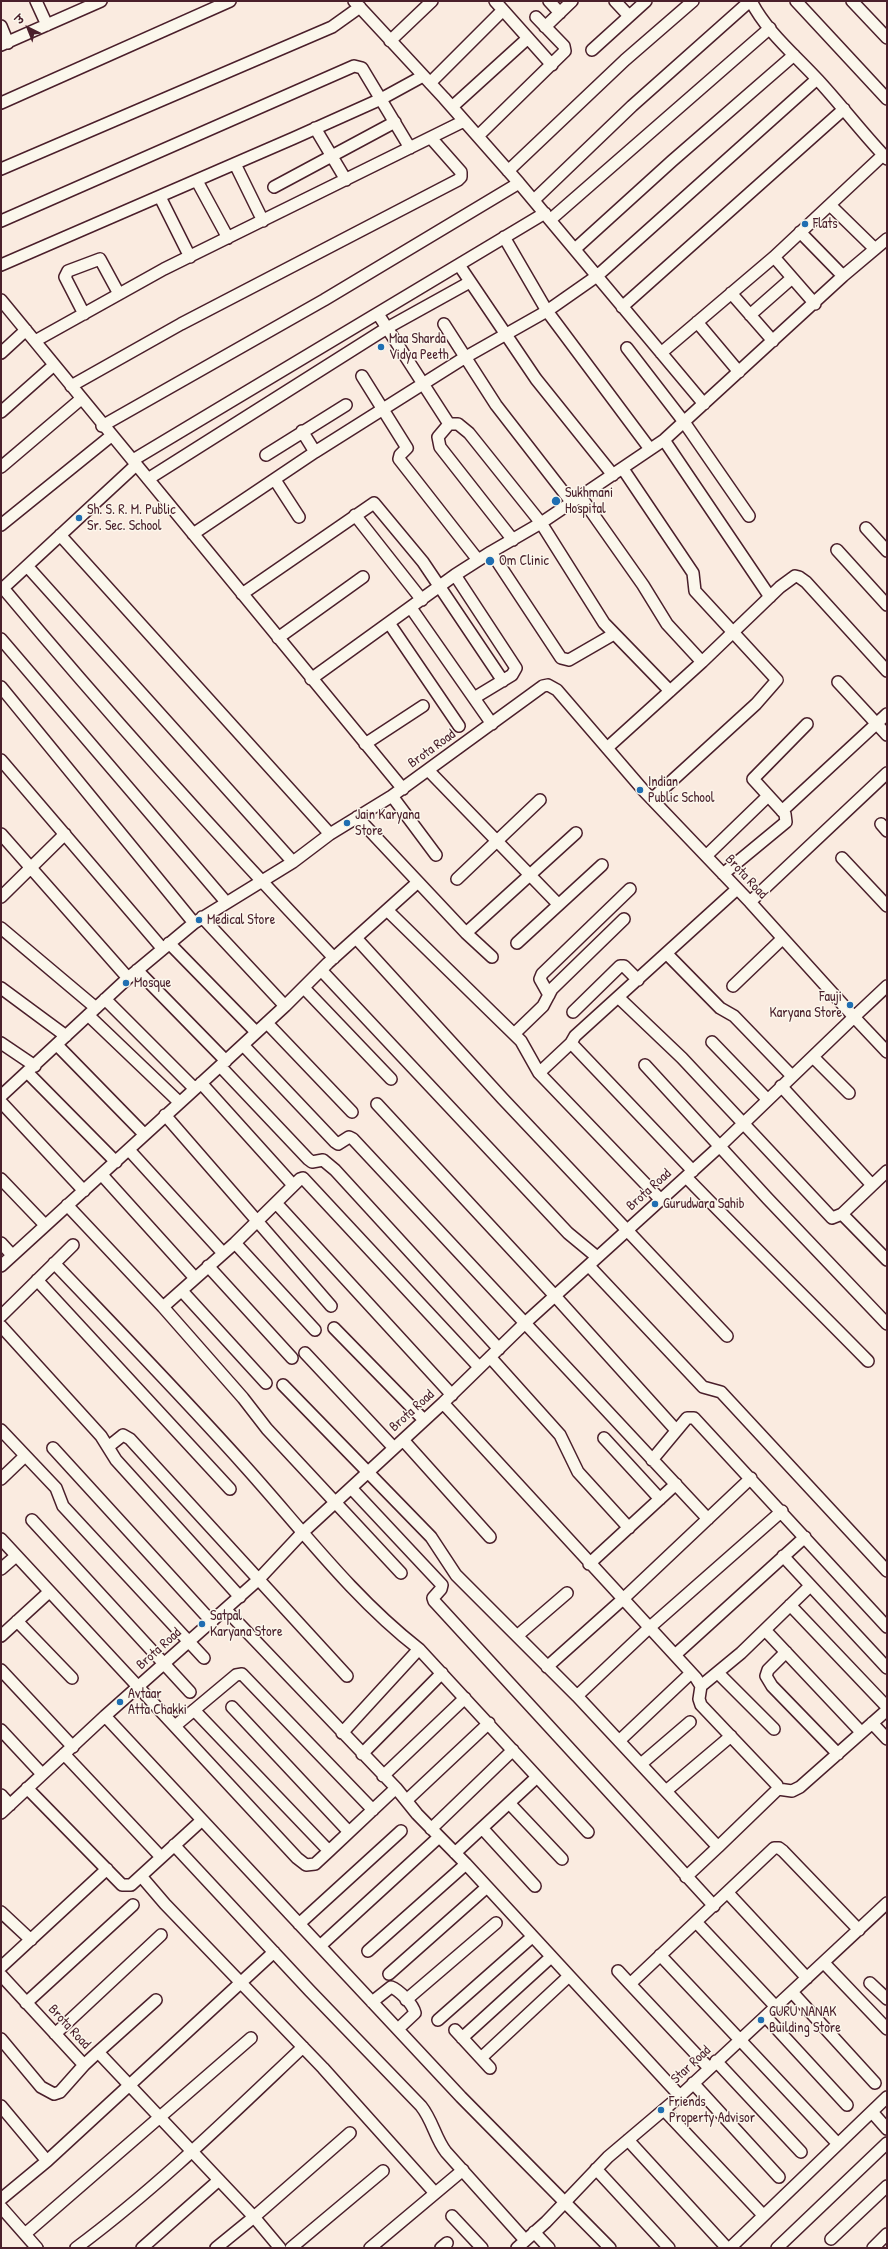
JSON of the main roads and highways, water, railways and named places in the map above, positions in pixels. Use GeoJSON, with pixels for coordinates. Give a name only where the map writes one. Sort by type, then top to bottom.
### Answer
{"type":"FeatureCollection","features":[{"type":"Feature","properties":{"kind":"place","name":"Flats"},"geometry":{"type":"Point","coordinates":[805,224]}},
{"type":"Feature","properties":{"kind":"place","name":"Maa Sharda Vidya Peeth"},"geometry":{"type":"Point","coordinates":[381,347]}},
{"type":"Feature","properties":{"kind":"place","name":"Sukhmani Hospital"},"geometry":{"type":"Point","coordinates":[556,501]}},
{"type":"Feature","properties":{"kind":"place","name":"Sh. S. R. M. Public Sr. Sec. School"},"geometry":{"type":"Point","coordinates":[79,518]}},
{"type":"Feature","properties":{"kind":"place","name":"Om Clinic"},"geometry":{"type":"Point","coordinates":[490,561]}},
{"type":"Feature","properties":{"kind":"place","name":"Indian Public School"},"geometry":{"type":"Point","coordinates":[640,790]}},
{"type":"Feature","properties":{"kind":"place","name":"Jain Karyana Store"},"geometry":{"type":"Point","coordinates":[347,823]}},
{"type":"Feature","properties":{"kind":"place","name":"Medical Store"},"geometry":{"type":"Point","coordinates":[199,920]}},
{"type":"Feature","properties":{"kind":"place","name":"Mosque"},"geometry":{"type":"Point","coordinates":[126,983]}},
{"type":"Feature","properties":{"kind":"place","name":"Fauji Karyana Store"},"geometry":{"type":"Point","coordinates":[850,1005]}},
{"type":"Feature","properties":{"kind":"place","name":"Gurudwara Sahib"},"geometry":{"type":"Point","coordinates":[655,1204]}},
{"type":"Feature","properties":{"kind":"place","name":"Satpal Karyana Store"},"geometry":{"type":"Point","coordinates":[202,1624]}},
{"type":"Feature","properties":{"kind":"place","name":"Avtaar Atta Chakki"},"geometry":{"type":"Point","coordinates":[120,1702]}},
{"type":"Feature","properties":{"kind":"place","name":"GURU NANAK Building Store"},"geometry":{"type":"Point","coordinates":[761,2020]}},
{"type":"Feature","properties":{"kind":"place","name":"Friends Property Advisor"},"geometry":{"type":"Point","coordinates":[661,2110]}}]}
